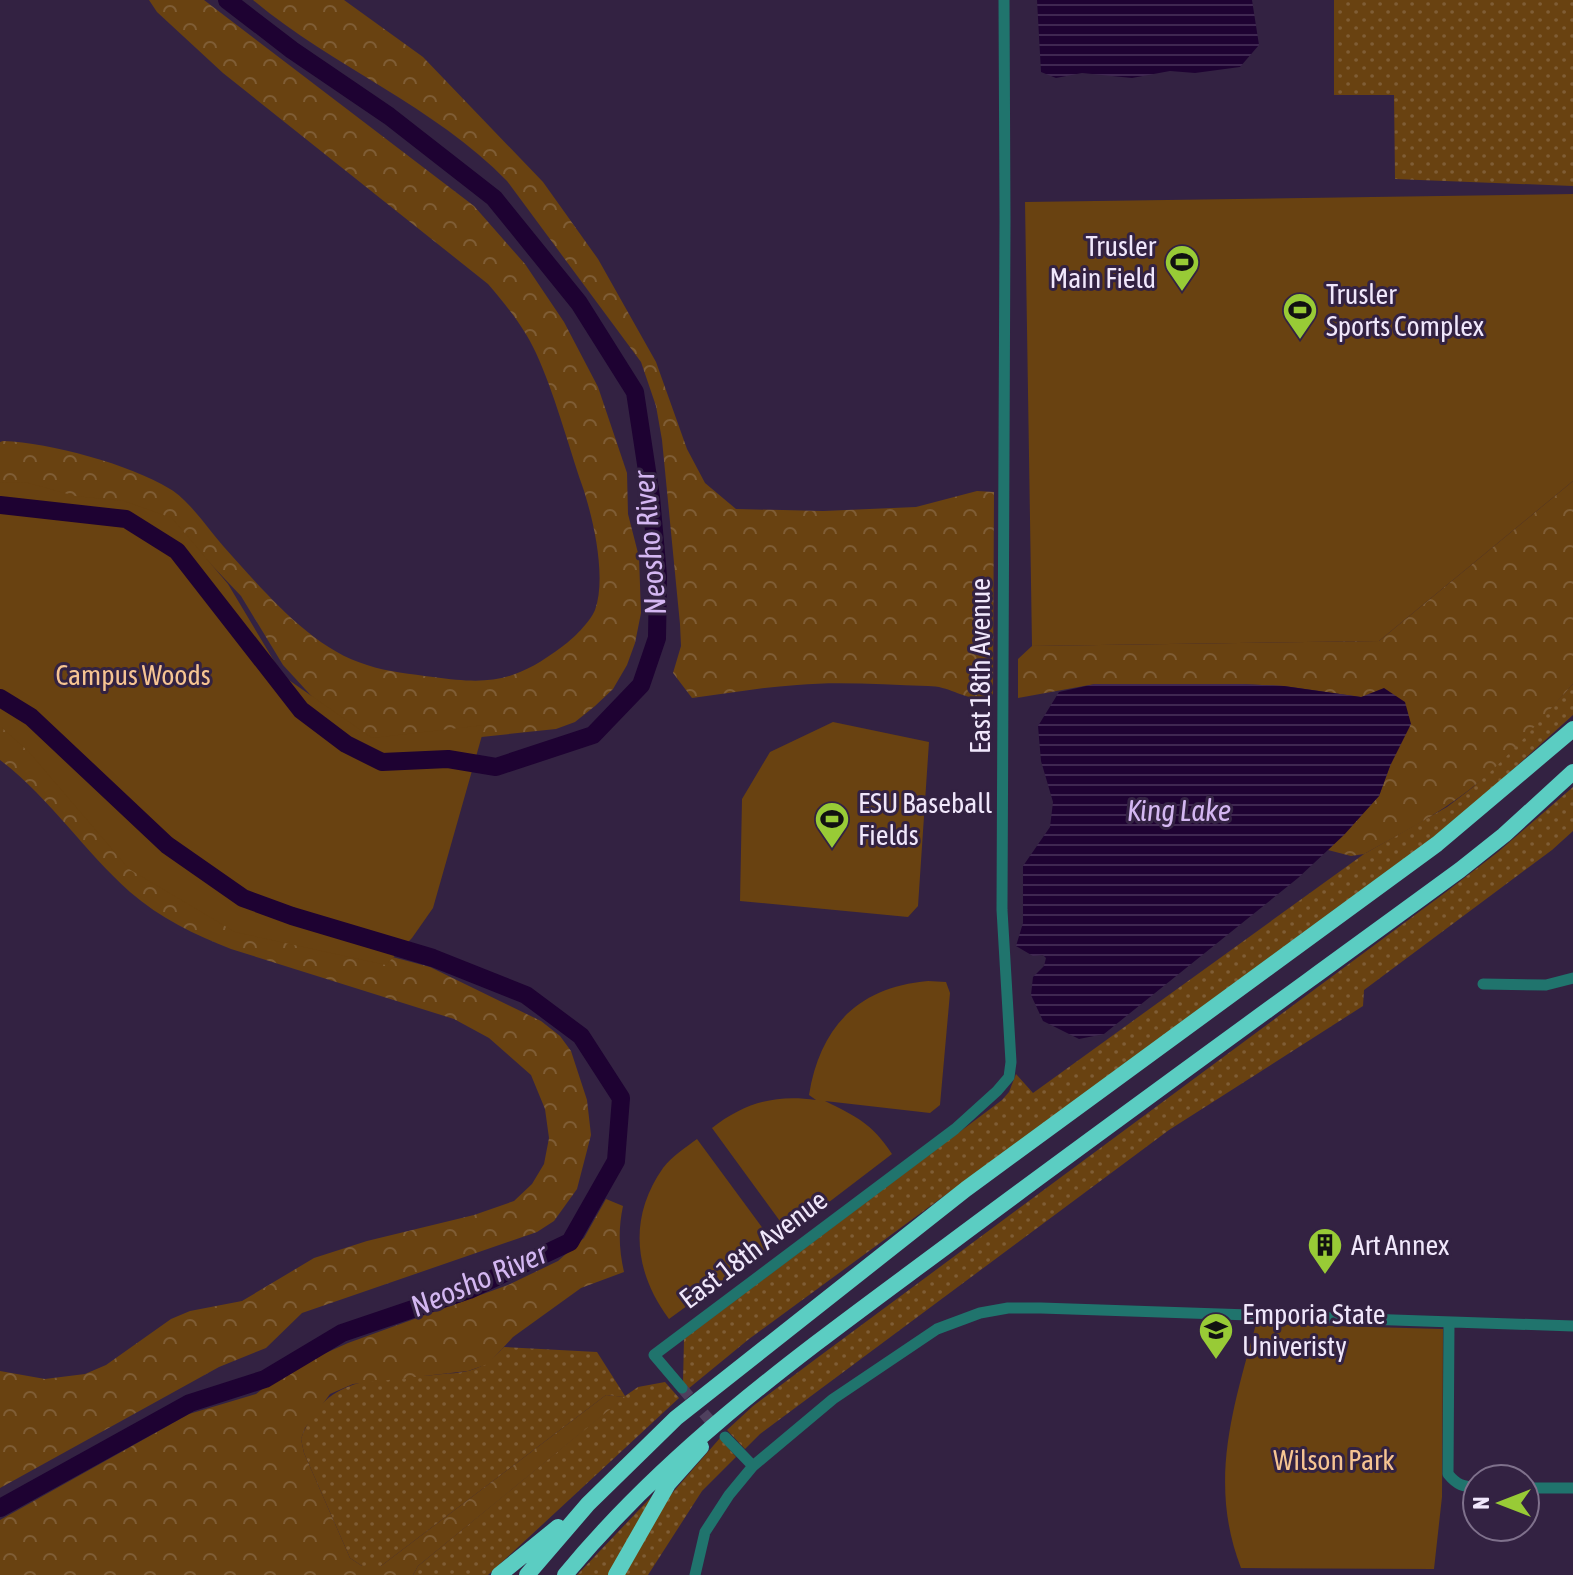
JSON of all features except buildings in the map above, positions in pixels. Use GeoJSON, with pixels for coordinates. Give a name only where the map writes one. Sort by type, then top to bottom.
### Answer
{"type":"FeatureCollection","features":[{"type":"Feature","properties":{"kind":"highway"},"geometry":{"type":"LineString","coordinates":[[527,1575],[588,1504],[676,1418],[966,1189],[1437,844],[1573,729]]}},
{"type":"Feature","properties":{"kind":"highway"},"geometry":{"type":"LineString","coordinates":[[565,1575],[629,1503],[740,1402],[1174,1076],[1460,870],[1573,772]]}},
{"type":"Feature","properties":{"kind":"highway"},"geometry":{"type":"LineString","coordinates":[[616,1575],[668,1484],[740,1402]]}},
{"type":"Feature","properties":{"kind":"highway"},"geometry":{"type":"LineString","coordinates":[[499,1575],[588,1504]]}},
{"type":"Feature","properties":{"kind":"street","name":"East 18th Avenue"},"geometry":{"type":"LineString","coordinates":[[682,1388],[654,1355],[955,1129],[1009,1077],[1010,1030],[1002,910],[1004,0]]}},
{"type":"Feature","properties":{"kind":"street"},"geometry":{"type":"LineString","coordinates":[[1483,984],[1546,985],[1573,978]]}},
{"type":"Feature","properties":{"kind":"street"},"geometry":{"type":"LineString","coordinates":[[695,1575],[705,1532],[715,1514],[753,1466],[833,1399],[937,1329],[980,1313],[1008,1308],[1573,1326]]}},
{"type":"Feature","properties":{"kind":"street"},"geometry":{"type":"LineString","coordinates":[[1449,1322],[1448,1474],[1461,1485]]}},
{"type":"Feature","properties":{"kind":"street"},"geometry":{"type":"LineString","coordinates":[[725,1437],[753,1466]]}},
{"type":"Feature","properties":{"kind":"street"},"geometry":{"type":"LineString","coordinates":[[1541,1488],[1573,1488]]}},
{"type":"Feature","properties":{"kind":"green space"},"geometry":{"type":"Polygon","coordinates":[[[149,0],[204,0],[474,206],[525,264],[564,322],[598,387],[627,473],[628,514],[639,557],[641,613],[627,665],[613,689],[575,722],[556,729],[424,743],[398,744],[360,737],[327,713],[283,665],[241,596],[187,539],[0,493],[0,442],[3,441],[89,456],[153,480],[184,500],[254,581],[307,632],[346,657],[391,671],[471,681],[516,674],[567,643],[595,610],[600,581],[599,564],[586,498],[543,368],[514,317],[488,284],[223,73],[157,12],[149,0]]]}},
{"type":"Feature","properties":{"kind":"green space"},"geometry":{"type":"Polygon","coordinates":[[[253,0],[344,0],[423,57],[543,182],[598,259],[656,362],[687,449],[705,483],[736,509],[823,511],[916,507],[977,491],[994,492],[993,696],[975,698],[928,686],[830,683],[692,698],[673,673],[681,646],[680,624],[662,440],[656,406],[641,362],[507,181],[448,130],[316,46],[253,0]]]}},
{"type":"Feature","properties":{"kind":"green space"},"geometry":{"type":"Polygon","coordinates":[[[1334,0],[1573,0],[1573,186],[1395,179],[1394,95],[1334,95],[1334,0]]]}},
{"type":"Feature","properties":{"kind":"green space","name":"Trusler Sports Complex"},"geometry":{"type":"Polygon","coordinates":[[[1573,194],[1573,481],[1379,641],[1032,646],[1025,202],[1573,194]]]}},
{"type":"Feature","properties":{"kind":"green space"},"geometry":{"type":"Polygon","coordinates":[[[1573,481],[1573,684],[1510,752],[1469,790],[1431,816],[1364,854],[1351,856],[1328,850],[1379,796],[1390,766],[1361,697],[1284,686],[1095,684],[1018,698],[1018,659],[1032,646],[1379,641],[1573,481]]]}},
{"type":"Feature","properties":{"kind":"green space","name":"Campus Woods"},"geometry":{"type":"Polygon","coordinates":[[[25,482],[75,496],[124,501],[172,518],[228,584],[283,676],[372,738],[485,725],[433,908],[412,938],[386,965],[235,932],[129,869],[29,752],[0,726],[0,483],[25,482]]]}},
{"type":"Feature","properties":{"kind":"green space"},"geometry":{"type":"Polygon","coordinates":[[[1573,684],[1573,715],[1457,820],[749,1339],[688,1389],[683,1383],[684,1339],[1002,1100],[1016,1074],[1033,1093],[1364,854],[1447,807],[1508,754],[1573,684]]]}},
{"type":"Feature","properties":{"kind":"green space"},"geometry":{"type":"Polygon","coordinates":[[[0,716],[280,927],[430,967],[541,1021],[560,1036],[571,1051],[587,1100],[591,1135],[577,1189],[554,1221],[537,1232],[302,1313],[266,1348],[219,1367],[0,1488],[0,1371],[45,1379],[85,1374],[106,1365],[171,1319],[190,1311],[242,1301],[314,1258],[367,1241],[474,1215],[514,1201],[532,1184],[544,1164],[549,1138],[545,1109],[531,1075],[489,1038],[454,1019],[231,949],[178,925],[141,901],[113,876],[35,790],[0,760],[0,716]]]}},
{"type":"Feature","properties":{"kind":"green space","name":"ESU Baseball Fields"},"geometry":{"type":"Polygon","coordinates":[[[833,722],[929,742],[918,906],[908,917],[740,901],[742,799],[770,752],[833,722]]]}},
{"type":"Feature","properties":{"kind":"green space"},"geometry":{"type":"Polygon","coordinates":[[[1573,787],[1573,831],[1552,850],[1364,990],[1363,1006],[1169,1130],[760,1434],[745,1449],[727,1430],[753,1406],[813,1361],[1446,892],[1573,787]]]}},
{"type":"Feature","properties":{"kind":"green space"},"geometry":{"type":"Polygon","coordinates":[[[928,981],[946,982],[950,993],[940,1105],[930,1113],[825,1101],[870,1128],[892,1154],[795,1228],[785,1228],[712,1128],[736,1112],[761,1102],[787,1098],[816,1100],[809,1095],[814,1071],[822,1049],[846,1015],[881,992],[928,981]]]}},
{"type":"Feature","properties":{"kind":"green space"},"geometry":{"type":"Polygon","coordinates":[[[697,1139],[767,1234],[767,1248],[669,1319],[648,1283],[642,1264],[640,1225],[644,1206],[663,1168],[697,1139]]]}},
{"type":"Feature","properties":{"kind":"green space"},"geometry":{"type":"Polygon","coordinates":[[[606,1199],[623,1206],[620,1239],[624,1272],[581,1288],[513,1337],[488,1364],[468,1371],[353,1384],[330,1394],[305,1428],[301,1439],[304,1453],[350,1558],[362,1566],[381,1566],[606,1395],[625,1397],[418,1566],[413,1575],[0,1575],[0,1520],[189,1414],[256,1394],[271,1382],[348,1343],[508,1285],[558,1261],[584,1238],[606,1199]]]}},
{"type":"Feature","properties":{"kind":"green space","name":"Wilson Park"},"geometry":{"type":"Polygon","coordinates":[[[1256,1324],[1443,1329],[1442,1497],[1434,1569],[1241,1568],[1231,1537],[1225,1476],[1232,1416],[1256,1324]]]}},
{"type":"Feature","properties":{"kind":"green space"},"geometry":{"type":"Polygon","coordinates":[[[504,1347],[597,1352],[625,1396],[638,1387],[665,1382],[679,1398],[488,1575],[413,1575],[418,1566],[624,1397],[606,1395],[381,1566],[362,1566],[350,1558],[304,1453],[301,1439],[312,1417],[325,1401],[358,1383],[470,1370],[488,1362],[504,1347]]]}},
{"type":"Feature","properties":{"kind":"green space"},"geometry":{"type":"Polygon","coordinates":[[[720,1438],[736,1457],[702,1491],[648,1575],[624,1575],[667,1499],[720,1438]]]}},
{"type":"Feature","properties":{"kind":"green space"},"geometry":{"type":"Polygon","coordinates":[[[654,1494],[611,1575],[577,1575],[654,1494]]]}},
{"type":"Feature","properties":{"kind":"water"},"geometry":{"type":"Polygon","coordinates":[[[1037,0],[1252,0],[1259,45],[1240,67],[1195,73],[1170,71],[1132,78],[1082,73],[1056,78],[1041,72],[1037,0]]]}},
{"type":"Feature","properties":{"kind":"water","name":"King Lake"},"geometry":{"type":"Polygon","coordinates":[[[1095,684],[1284,686],[1361,697],[1384,688],[1405,702],[1411,724],[1379,796],[1344,835],[1298,878],[1104,1034],[1079,1039],[1043,1021],[1031,995],[1033,977],[1044,966],[1046,958],[1043,955],[1033,956],[1016,946],[1023,923],[1023,866],[1050,827],[1053,802],[1041,761],[1038,726],[1059,692],[1095,684]]]}},
{"type":"Feature","properties":{"kind":"waterway","name":"Neosho River"},"geometry":{"type":"LineString","coordinates":[[0,505],[126,519],[177,551],[301,710],[346,744],[382,762],[448,759],[496,767],[593,735],[641,685],[657,638],[658,576],[651,497],[635,392],[579,303],[494,198],[389,116],[292,50],[227,0]]}},
{"type":"Feature","properties":{"kind":"waterway","name":"Neosho River"},"geometry":{"type":"LineString","coordinates":[[0,698],[31,717],[167,845],[243,898],[292,916],[433,958],[526,995],[581,1036],[621,1098],[616,1161],[570,1242],[469,1290],[342,1333],[265,1379],[190,1403],[0,1508]]}},
{"type":"Feature","properties":{"kind":"tunnel"},"geometry":{"type":"LineString","coordinates":[[682,1388],[719,1431]]}},
{"type":"Feature","properties":{"kind":"place","name":"Trusler Main Field"},"geometry":{"type":"Point","coordinates":[1182,293]}},
{"type":"Feature","properties":{"kind":"place","name":"Trusler Sports Complex"},"geometry":{"type":"Point","coordinates":[1300,341]}},
{"type":"Feature","properties":{"kind":"place","name":"ESU Baseball Fields"},"geometry":{"type":"Point","coordinates":[832,850]}},
{"type":"Feature","properties":{"kind":"place","name":"Art Annex"},"geometry":{"type":"Point","coordinates":[1325,1276]}},
{"type":"Feature","properties":{"kind":"place","name":"Emporia State Univeristy"},"geometry":{"type":"Point","coordinates":[1216,1361]}}]}
